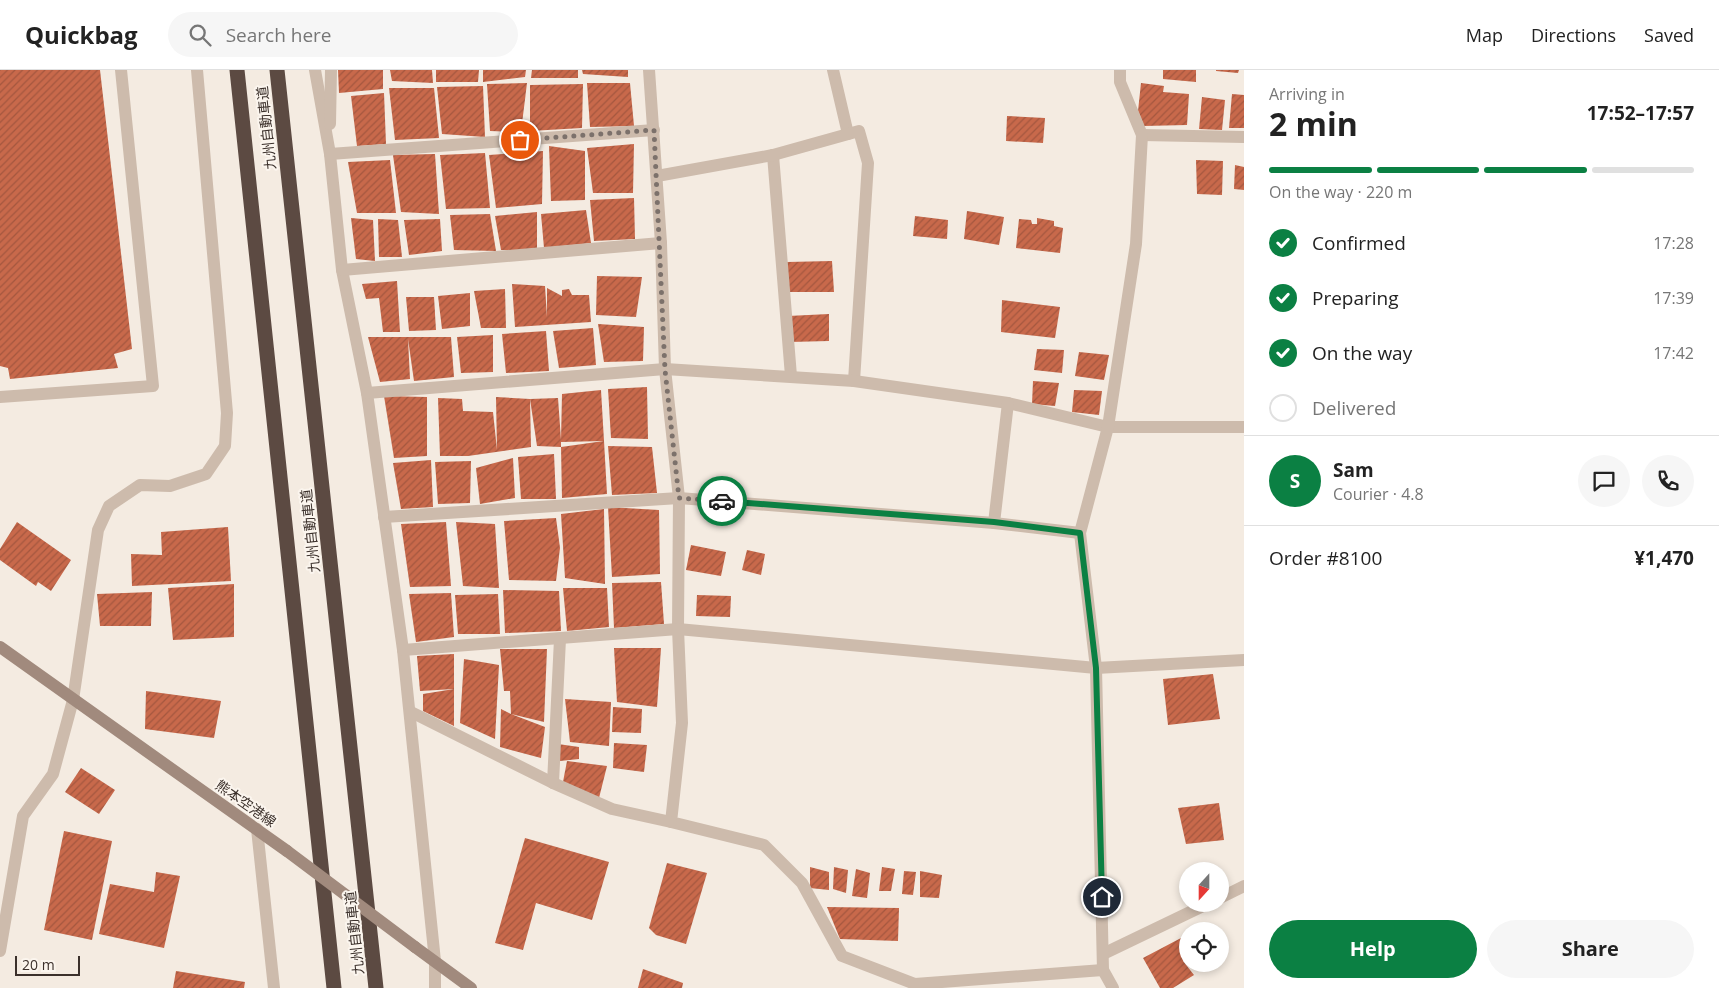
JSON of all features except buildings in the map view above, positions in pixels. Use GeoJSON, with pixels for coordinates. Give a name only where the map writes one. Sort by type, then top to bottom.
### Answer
{"type":"FeatureCollection","features":[{"type":"Feature","properties":{"kind":"highway","name":"九州自動車道"},"geometry":{"type":"LineString","coordinates":[[238,70],[334,988]]}},
{"type":"Feature","properties":{"kind":"highway","name":"九州自動車道"},"geometry":{"type":"LineString","coordinates":[[276,70],[376,988]]}},
{"type":"Feature","properties":{"kind":"main road","name":"熊本空港線"},"geometry":{"type":"LineString","coordinates":[[0,647],[257,829],[471,988]]}},
{"type":"Feature","properties":{"kind":"street"},"geometry":{"type":"LineString","coordinates":[[0,397],[154,386],[121,70]]}},
{"type":"Feature","properties":{"kind":"street"},"geometry":{"type":"LineString","coordinates":[[0,951],[4,907],[23,816],[53,774],[73,700],[85,632],[94,548],[98,530],[109,506],[140,485],[170,486],[206,474],[225,446],[227,413],[197,70]]}},
{"type":"Feature","properties":{"kind":"street"},"geometry":{"type":"LineString","coordinates":[[315,70],[330,154],[342,270],[367,393],[403,650],[411,712],[435,961],[435,988]]}},
{"type":"Feature","properties":{"kind":"street"},"geometry":{"type":"LineString","coordinates":[[330,154],[332,70]]}},
{"type":"Feature","properties":{"kind":"street"},"geometry":{"type":"LineString","coordinates":[[650,70],[661,244],[665,370],[679,498],[678,628],[682,723],[671,822]]}},
{"type":"Feature","properties":{"kind":"street"},"geometry":{"type":"LineString","coordinates":[[833,70],[848,134]]}},
{"type":"Feature","properties":{"kind":"street"},"geometry":{"type":"LineString","coordinates":[[1113,988],[1104,970],[1096,668],[1080,533],[1108,427],[1136,244],[1142,135],[1120,82],[1120,70]]}},
{"type":"Feature","properties":{"kind":"street"},"geometry":{"type":"LineString","coordinates":[[330,154],[654,130]]}},
{"type":"Feature","properties":{"kind":"street"},"geometry":{"type":"LineString","coordinates":[[657,176],[773,155],[859,131],[868,163],[854,381]]}},
{"type":"Feature","properties":{"kind":"street"},"geometry":{"type":"LineString","coordinates":[[1142,135],[1244,137]]}},
{"type":"Feature","properties":{"kind":"street"},"geometry":{"type":"LineString","coordinates":[[773,155],[791,376]]}},
{"type":"Feature","properties":{"kind":"street"},"geometry":{"type":"LineString","coordinates":[[342,270],[661,244]]}},
{"type":"Feature","properties":{"kind":"street"},"geometry":{"type":"LineString","coordinates":[[367,393],[665,370],[854,381],[1008,403],[1108,427],[1244,427]]}},
{"type":"Feature","properties":{"kind":"street"},"geometry":{"type":"LineString","coordinates":[[994,522],[1008,403]]}},
{"type":"Feature","properties":{"kind":"street"},"geometry":{"type":"LineString","coordinates":[[384,517],[679,498],[994,522],[1080,533]]}},
{"type":"Feature","properties":{"kind":"street"},"geometry":{"type":"LineString","coordinates":[[403,650],[560,639],[678,628],[1096,668],[1244,660]]}},
{"type":"Feature","properties":{"kind":"street"},"geometry":{"type":"LineString","coordinates":[[553,783],[560,639]]}},
{"type":"Feature","properties":{"kind":"street"},"geometry":{"type":"LineString","coordinates":[[411,712],[553,783],[612,810],[671,822],[764,845],[802,883],[842,956],[915,984],[1104,970]]}},
{"type":"Feature","properties":{"kind":"street"},"geometry":{"type":"LineString","coordinates":[[257,829],[274,988]]}},
{"type":"Feature","properties":{"kind":"street"},"geometry":{"type":"LineString","coordinates":[[1229,894],[1244,886]]}},
{"type":"Feature","properties":{"kind":"street"},"geometry":{"type":"LineString","coordinates":[[1103,954],[1190,912]]}},
{"type":"Feature","properties":{"kind":"way so far"},"geometry":{"type":"LineString","coordinates":[[520,140],[654,130],[661,244],[665,370],[679,498],[722,501]]}},
{"type":"Feature","properties":{"kind":"route"},"geometry":{"type":"LineString","coordinates":[[722,501],[994,522],[1080,533],[1096,668],[1102,897]]}}]}
